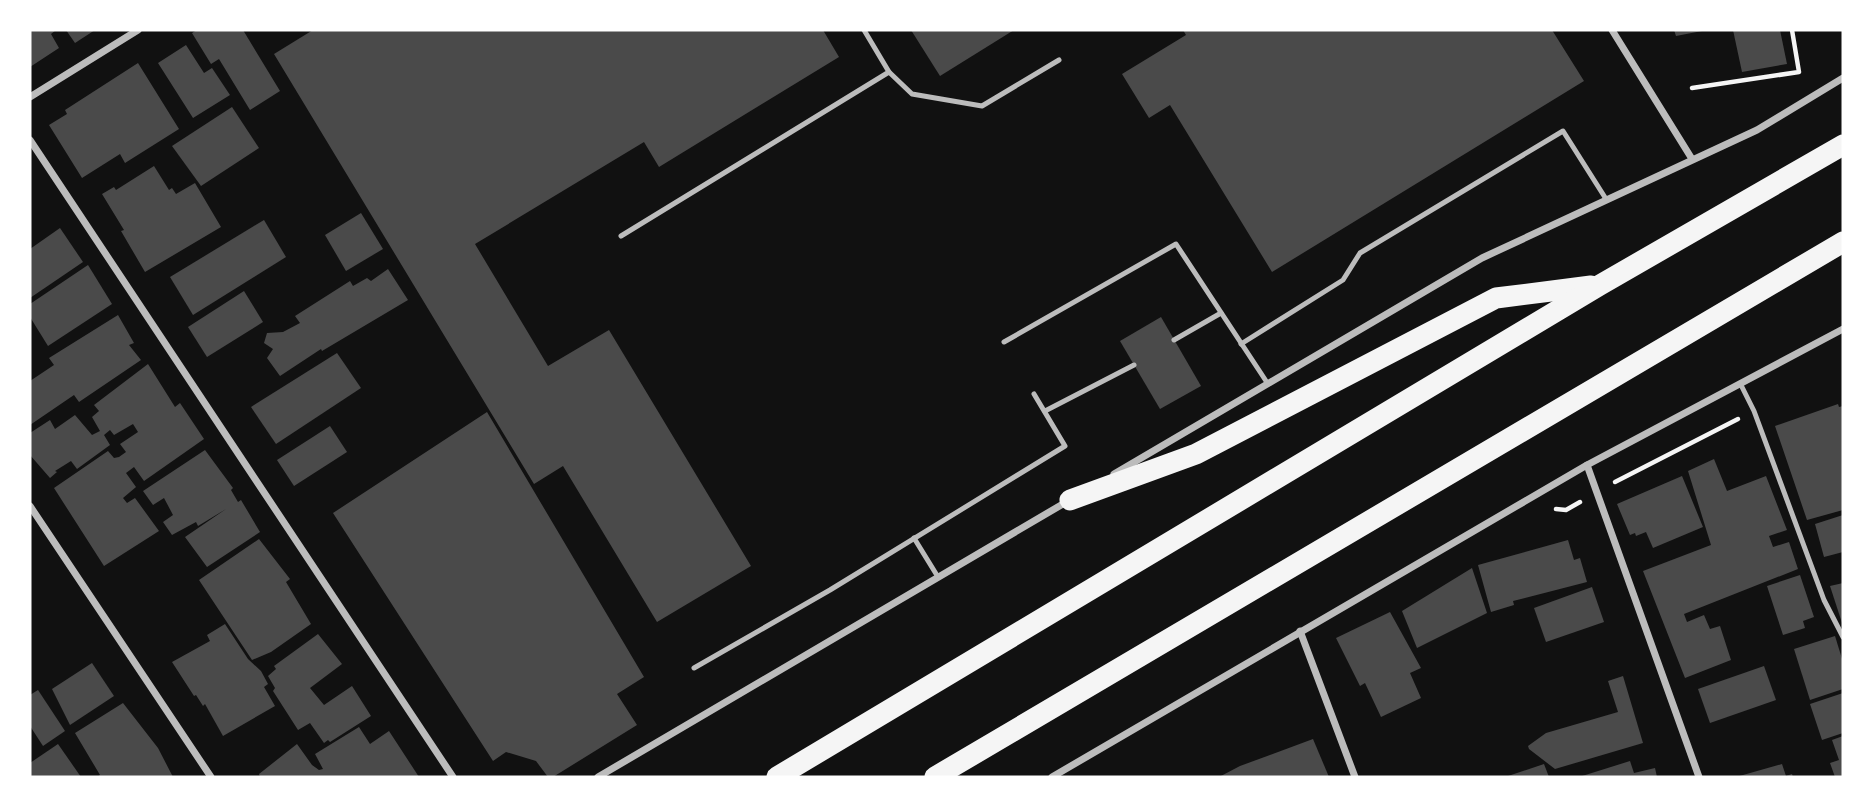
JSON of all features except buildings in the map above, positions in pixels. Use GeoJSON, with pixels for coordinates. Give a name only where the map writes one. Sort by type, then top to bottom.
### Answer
{"type":"FeatureCollection","features":[{"type":"Feature","properties":{"kind":"highway"},"geometry":{"type":"LineString","coordinates":[[776,777],[1600,285],[1843,145]]}},
{"type":"Feature","properties":{"kind":"highway"},"geometry":{"type":"LineString","coordinates":[[935,777],[1843,242]]}},
{"type":"Feature","properties":{"kind":"highway"},"geometry":{"type":"LineString","coordinates":[[1070,500],[1196,454],[1496,298],[1600,285]]}},
{"type":"Feature","properties":{"kind":"street"},"geometry":{"type":"LineString","coordinates":[[30,97],[138,30]]}},
{"type":"Feature","properties":{"kind":"street"},"geometry":{"type":"LineString","coordinates":[[1612,30],[1692,159]]}},
{"type":"Feature","properties":{"kind":"street"},"geometry":{"type":"LineString","coordinates":[[598,777],[1482,258],[1757,130],[1843,78]]}},
{"type":"Feature","properties":{"kind":"street"},"geometry":{"type":"LineString","coordinates":[[30,140],[453,777]]}},
{"type":"Feature","properties":{"kind":"street"},"geometry":{"type":"LineString","coordinates":[[1052,777],[1587,465],[1843,329]]}},
{"type":"Feature","properties":{"kind":"street"},"geometry":{"type":"LineString","coordinates":[[1587,465],[1699,777]]}},
{"type":"Feature","properties":{"kind":"street"},"geometry":{"type":"LineString","coordinates":[[30,506],[211,777]]}},
{"type":"Feature","properties":{"kind":"street"},"geometry":{"type":"LineString","coordinates":[[1300,631],[1355,777]]}},
{"type":"Feature","properties":{"kind":"lane"},"geometry":{"type":"LineString","coordinates":[[864,30],[889,72],[912,94],[982,106],[1059,60]]}},
{"type":"Feature","properties":{"kind":"lane"},"geometry":{"type":"LineString","coordinates":[[621,236],[889,72]]}},
{"type":"Feature","properties":{"kind":"lane"},"geometry":{"type":"LineString","coordinates":[[1241,344],[1343,280],[1360,253],[1563,131],[1606,199]]}},
{"type":"Feature","properties":{"kind":"lane"},"geometry":{"type":"LineString","coordinates":[[1004,342],[1176,244],[1268,384]]}},
{"type":"Feature","properties":{"kind":"lane"},"geometry":{"type":"LineString","coordinates":[[1174,340],[1221,313]]}},
{"type":"Feature","properties":{"kind":"lane"},"geometry":{"type":"LineString","coordinates":[[1045,411],[1134,365]]}},
{"type":"Feature","properties":{"kind":"lane"},"geometry":{"type":"LineString","coordinates":[[1741,385],[1754,411],[1824,600],[1843,637]]}},
{"type":"Feature","properties":{"kind":"lane"},"geometry":{"type":"LineString","coordinates":[[694,668],[1065,446],[1034,394]]}},
{"type":"Feature","properties":{"kind":"lane"},"geometry":{"type":"LineString","coordinates":[[914,538],[939,577]]}},
{"type":"Feature","properties":{"kind":"path"},"geometry":{"type":"LineString","coordinates":[[1692,88],[1799,72],[1792,30]]}},
{"type":"Feature","properties":{"kind":"path"},"geometry":{"type":"LineString","coordinates":[[1598,491],[1714,429]]}}]}
